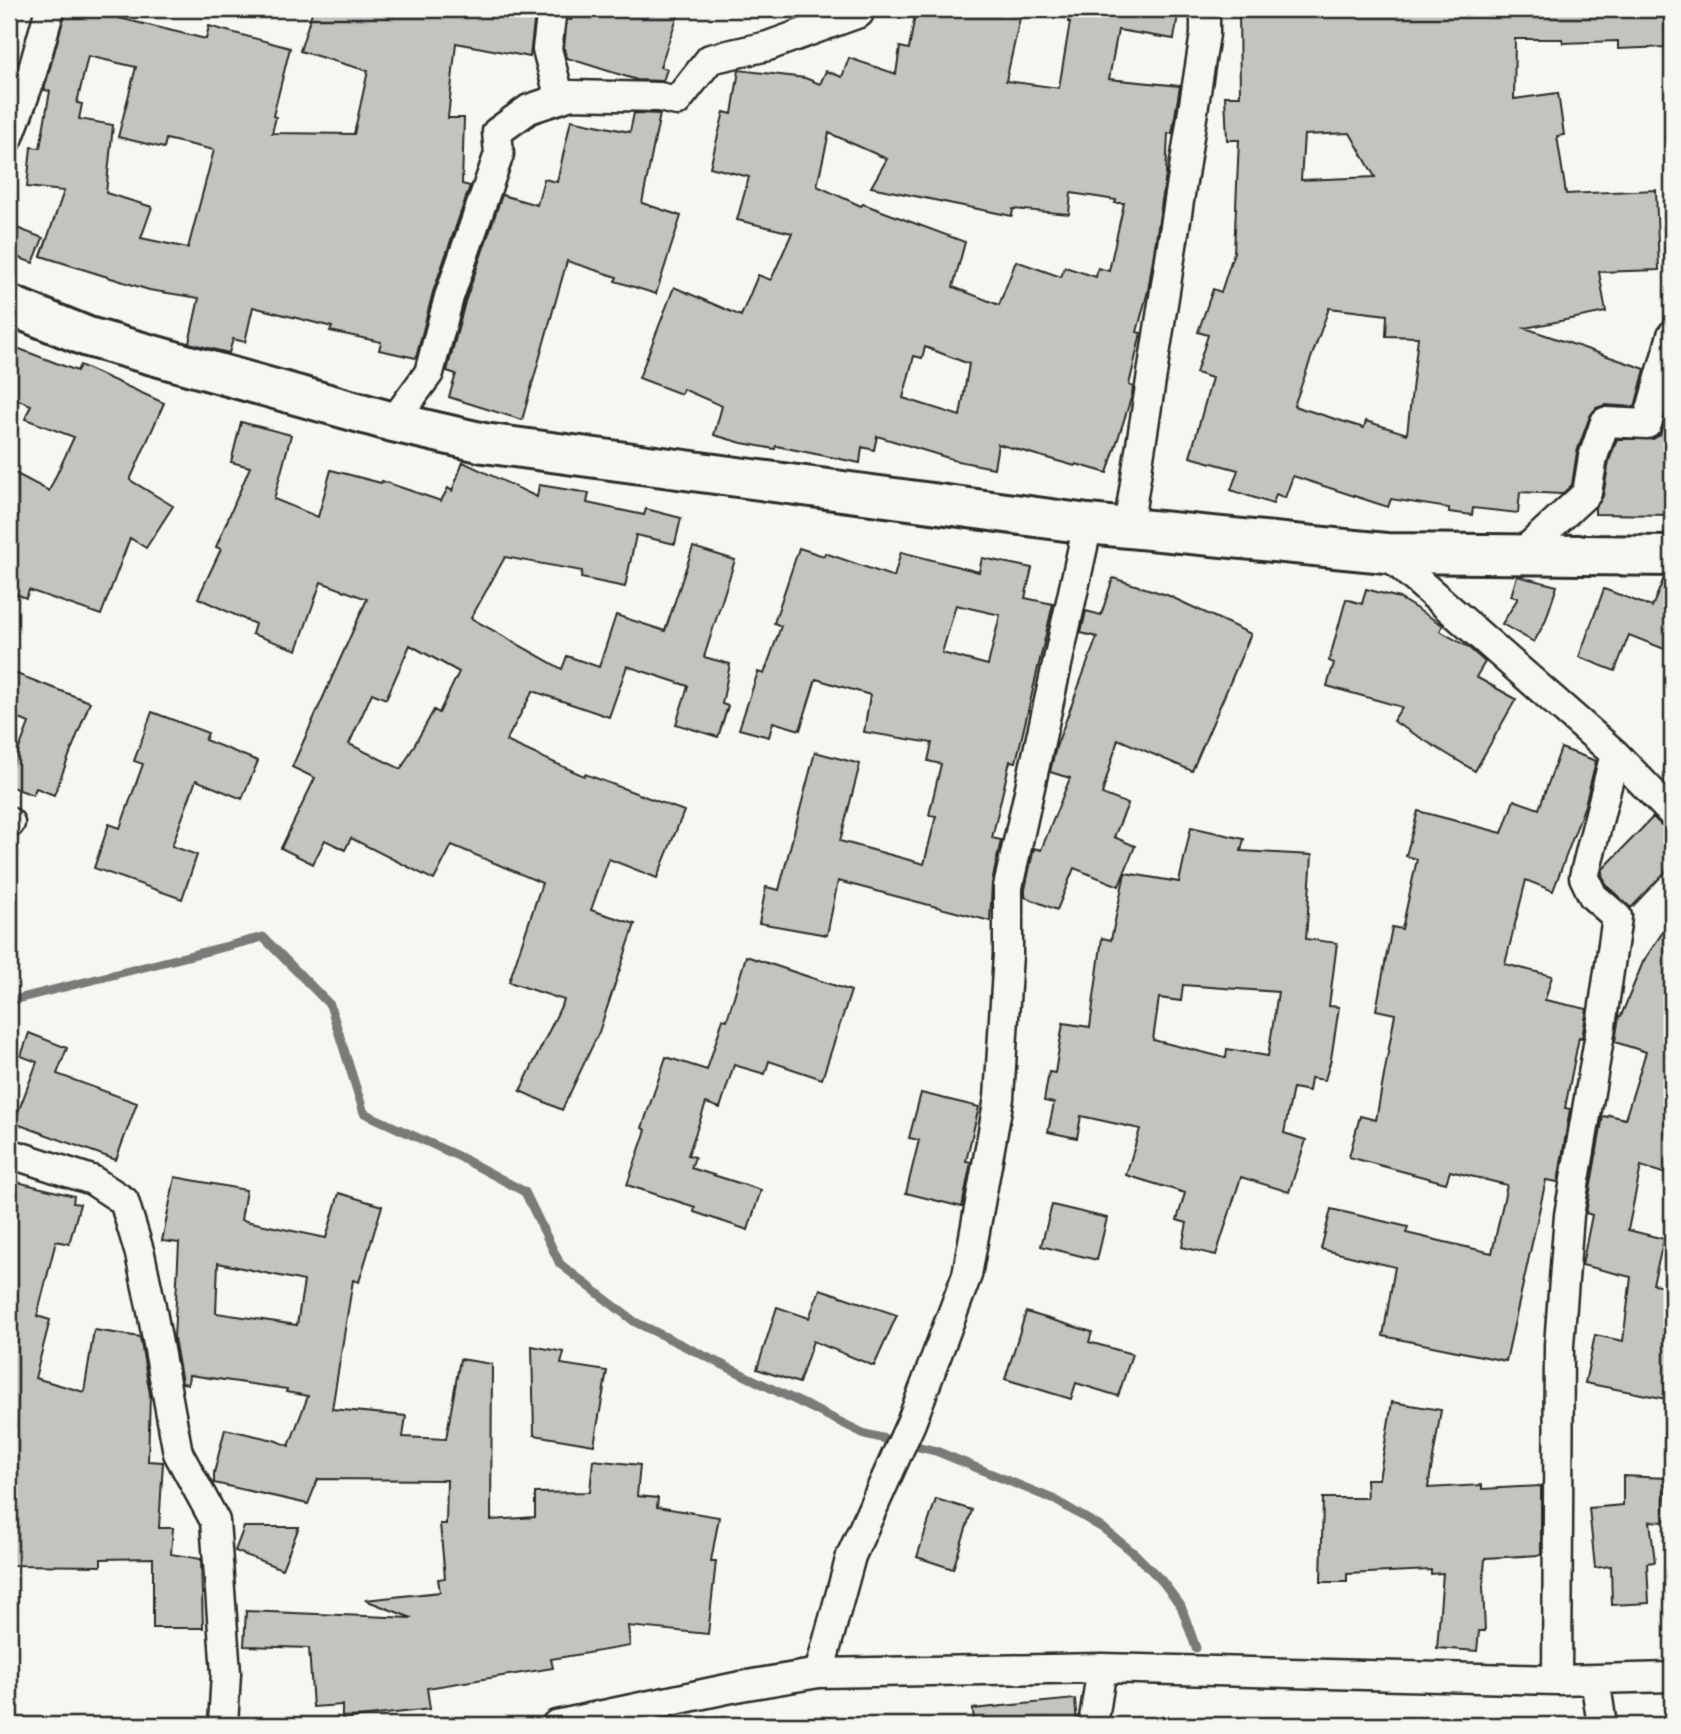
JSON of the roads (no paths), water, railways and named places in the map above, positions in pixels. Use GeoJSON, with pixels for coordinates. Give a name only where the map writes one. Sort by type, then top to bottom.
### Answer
{"type":"FeatureCollection","features":[{"type":"Feature","properties":{"kind":"street"},"geometry":{"type":"LineString","coordinates":[[9,137],[30,80],[50,9]]}},
{"type":"Feature","properties":{"kind":"street"},"geometry":{"type":"LineString","coordinates":[[552,9],[547,48],[560,99]]}},
{"type":"Feature","properties":{"kind":"street"},"geometry":{"type":"LineString","coordinates":[[1128,528],[1205,34],[1205,9]]}},
{"type":"Feature","properties":{"kind":"street"},"geometry":{"type":"LineString","coordinates":[[393,422],[429,373],[449,298],[499,154],[497,132],[529,109],[571,95],[659,97],[677,101],[710,59],[768,46],[859,13]]}},
{"type":"Feature","properties":{"kind":"street"},"geometry":{"type":"LineString","coordinates":[[9,304],[88,337],[393,422],[484,443],[1088,524],[1387,553],[1672,555]]}},
{"type":"Feature","properties":{"kind":"street"},"geometry":{"type":"LineString","coordinates":[[1521,554],[1587,493],[1593,457],[1605,422],[1647,424],[1672,335]]}},
{"type":"Feature","properties":{"kind":"street"},"geometry":{"type":"LineString","coordinates":[[819,1673],[851,1556],[911,1423],[967,1275],[999,1098],[1007,967],[1008,887],[1088,524]]}},
{"type":"Feature","properties":{"kind":"street"},"geometry":{"type":"LineString","coordinates":[[1387,553],[1615,754],[1672,813]]}},
{"type":"Feature","properties":{"kind":"street"},"geometry":{"type":"LineString","coordinates":[[1557,1680],[1559,1345],[1569,1215],[1617,916],[1592,896],[1584,877],[1615,754]]}},
{"type":"Feature","properties":{"kind":"street"},"geometry":{"type":"LineString","coordinates":[[9,1153],[92,1180],[124,1201],[140,1254],[178,1453],[215,1521],[226,1673],[223,1725]]}},
{"type":"Feature","properties":{"kind":"street"},"geometry":{"type":"LineString","coordinates":[[1093,1725],[1102,1668]]}},
{"type":"Feature","properties":{"kind":"street"},"geometry":{"type":"LineString","coordinates":[[556,1725],[741,1686],[819,1673],[1102,1668],[1557,1680],[1672,1677]]}},
{"type":"Feature","properties":{"kind":"street"},"geometry":{"type":"LineString","coordinates":[[1595,1679],[1602,1725]]}},
{"type":"Feature","properties":{"kind":"waterway"},"geometry":{"type":"LineString","coordinates":[[9,1001],[263,937],[330,1005],[364,1113],[460,1157],[525,1192],[560,1264],[635,1322],[865,1434],[936,1451],[1055,1500],[1104,1529],[1134,1553],[1162,1581],[1181,1606],[1196,1648]]}}]}
